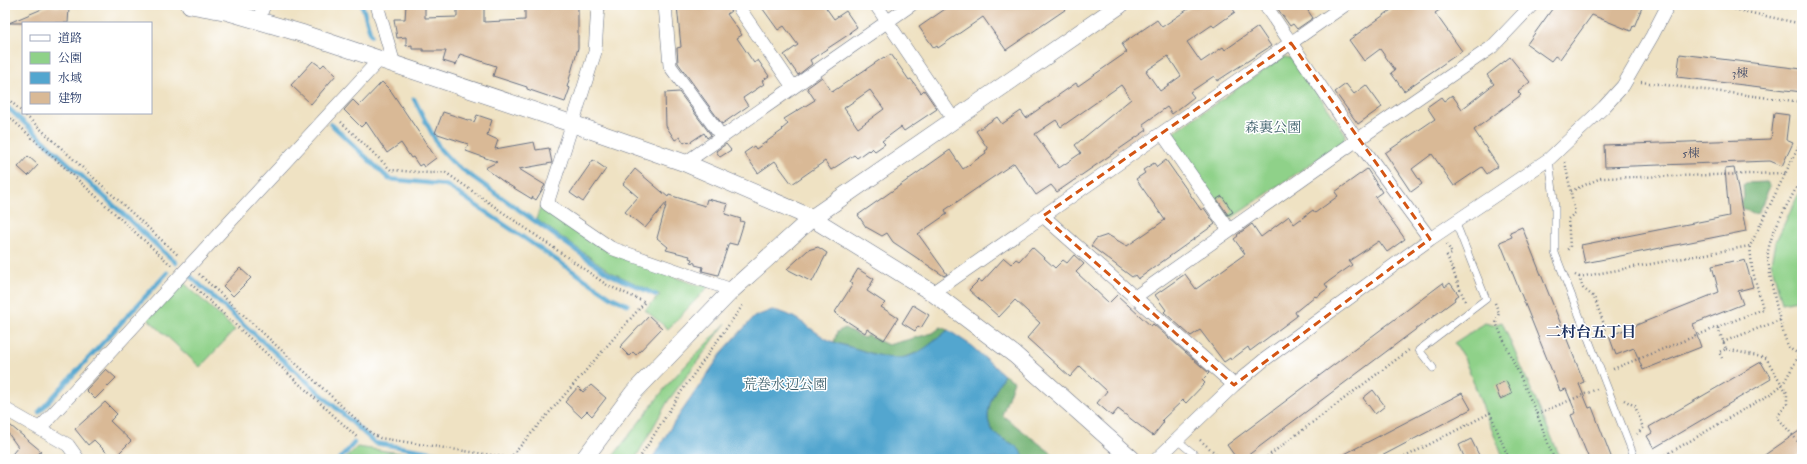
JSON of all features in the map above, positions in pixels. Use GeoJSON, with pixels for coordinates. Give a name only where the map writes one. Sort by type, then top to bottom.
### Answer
{"type":"FeatureCollection","features":[{"type":"Feature","properties":{"kind":"street"},"geometry":{"type":"LineString","coordinates":[[190,5],[229,12],[387,61],[573,124],[685,163],[812,218],[933,293],[1015,355],[1132,459]]}},
{"type":"Feature","properties":{"kind":"street"},"geometry":{"type":"LineString","coordinates":[[258,21],[264,5]]}},
{"type":"Feature","properties":{"kind":"street"},"geometry":{"type":"LineString","coordinates":[[377,5],[387,61]]}},
{"type":"Feature","properties":{"kind":"street"},"geometry":{"type":"LineString","coordinates":[[598,5],[595,52],[547,204],[610,248],[732,290]]}},
{"type":"Feature","properties":{"kind":"street"},"geometry":{"type":"LineString","coordinates":[[665,5],[670,66],[722,137]]}},
{"type":"Feature","properties":{"kind":"street"},"geometry":{"type":"LineString","coordinates":[[737,5],[793,87]]}},
{"type":"Feature","properties":{"kind":"street"},"geometry":{"type":"LineString","coordinates":[[876,5],[954,120]]}},
{"type":"Feature","properties":{"kind":"street"},"geometry":{"type":"LineString","coordinates":[[685,163],[911,5]]}},
{"type":"Feature","properties":{"kind":"street"},"geometry":{"type":"LineString","coordinates":[[584,459],[633,393],[732,290],[812,218],[1120,5]]}},
{"type":"Feature","properties":{"kind":"street"},"geometry":{"type":"LineString","coordinates":[[1265,5],[1357,140],[1430,238]]}},
{"type":"Feature","properties":{"kind":"street"},"geometry":{"type":"LineString","coordinates":[[933,293],[1345,5]]}},
{"type":"Feature","properties":{"kind":"street"},"geometry":{"type":"LineString","coordinates":[[1135,297],[1357,140],[1492,47],[1532,5]]}},
{"type":"Feature","properties":{"kind":"street"},"geometry":{"type":"LineString","coordinates":[[1157,459],[1234,385],[1264,360],[1430,238],[1550,159],[1604,107],[1623,86],[1668,5]]}},
{"type":"Feature","properties":{"kind":"street"},"geometry":{"type":"LineString","coordinates":[[40,428],[330,112],[387,61]]}},
{"type":"Feature","properties":{"kind":"street"},"geometry":{"type":"LineString","coordinates":[[1162,133],[1229,230]]}},
{"type":"Feature","properties":{"kind":"street"},"geometry":{"type":"LineString","coordinates":[[1043,216],[1234,385]]}},
{"type":"Feature","properties":{"kind":"street"},"geometry":{"type":"LineString","coordinates":[[5,409],[68,444],[78,459]]}},
{"type":"Feature","properties":{"kind":"lane"},"geometry":{"type":"LineString","coordinates":[[1550,159],[1555,208],[1555,252],[1635,459]]}},
{"type":"Feature","properties":{"kind":"lane"},"geometry":{"type":"LineString","coordinates":[[1433,368],[1419,350],[1486,299],[1455,222]]}},
{"type":"Feature","properties":{"kind":"lane"},"geometry":{"type":"LineString","coordinates":[[1177,440],[1200,459]]}},
{"type":"Feature","properties":{"kind":"path"},"geometry":{"type":"LineString","coordinates":[[1715,5],[1802,24]]}},
{"type":"Feature","properties":{"kind":"path"},"geometry":{"type":"LineString","coordinates":[[1636,82],[1802,102]]}},
{"type":"Feature","properties":{"kind":"path"},"geometry":{"type":"LineString","coordinates":[[5,96],[22,112]]}},
{"type":"Feature","properties":{"kind":"path"},"geometry":{"type":"LineString","coordinates":[[5,113],[371,433],[380,438],[510,458],[646,302],[607,285],[445,172],[429,173],[391,170],[330,112]]}},
{"type":"Feature","properties":{"kind":"path"},"geometry":{"type":"LineString","coordinates":[[24,114],[357,437]]}},
{"type":"Feature","properties":{"kind":"path"},"geometry":{"type":"LineString","coordinates":[[1613,369],[1763,309],[1752,268],[1750,246],[1802,139]]}},
{"type":"Feature","properties":{"kind":"path"},"geometry":{"type":"LineString","coordinates":[[1563,253],[1570,247],[1568,219],[1575,213],[1565,158]]}},
{"type":"Feature","properties":{"kind":"path"},"geometry":{"type":"LineString","coordinates":[[1571,190],[1601,178],[1786,173]]}},
{"type":"Feature","properties":{"kind":"path"},"geometry":{"type":"LineString","coordinates":[[1659,459],[1772,393],[1783,384],[1801,354],[1788,346],[1780,320],[1768,265],[1768,252],[1773,235],[1802,177]]}},
{"type":"Feature","properties":{"kind":"path"},"geometry":{"type":"LineString","coordinates":[[1447,243],[1452,254],[1447,256],[1468,306]]}},
{"type":"Feature","properties":{"kind":"path"},"geometry":{"type":"LineString","coordinates":[[1569,272],[1579,277],[1750,246]]}},
{"type":"Feature","properties":{"kind":"path"},"geometry":{"type":"LineString","coordinates":[[1579,277],[1583,288],[1594,297],[1605,327],[1602,337],[1604,344]]}},
{"type":"Feature","properties":{"kind":"path"},"geometry":{"type":"LineString","coordinates":[[1494,299],[1499,313],[1496,323],[1554,459]]}},
{"type":"Feature","properties":{"kind":"path"},"geometry":{"type":"LineString","coordinates":[[639,459],[680,392],[743,305]]}},
{"type":"Feature","properties":{"kind":"path"},"geometry":{"type":"LineString","coordinates":[[1723,342],[1780,320]]}},
{"type":"Feature","properties":{"kind":"path"},"geometry":{"type":"LineString","coordinates":[[1718,328],[1726,349]]}},
{"type":"Feature","properties":{"kind":"path"},"geometry":{"type":"LineString","coordinates":[[1264,459],[1410,349]]}},
{"type":"Feature","properties":{"kind":"path"},"geometry":{"type":"LineString","coordinates":[[1722,358],[1719,352],[1726,349],[1766,358],[1783,384],[1787,393],[1787,404],[1777,417],[1802,446]]}},
{"type":"Feature","properties":{"kind":"path"},"geometry":{"type":"LineString","coordinates":[[1536,414],[1618,381],[1611,363]]}},
{"type":"Feature","properties":{"kind":"path"},"geometry":{"type":"LineString","coordinates":[[1623,396],[1625,401],[1635,406],[1643,428],[1637,433],[1639,440]]}},
{"type":"Feature","properties":{"kind":"path"},"geometry":{"type":"LineString","coordinates":[[1401,459],[1490,413],[1508,459]]}},
{"type":"Feature","properties":{"kind":"path"},"geometry":{"type":"LineString","coordinates":[[1200,440],[1222,459]]}},
{"type":"Feature","properties":{"kind":"highlighted area"},"geometry":{"type":"Polygon","coordinates":[[[1291,43],[1430,239],[1234,385],[1043,216],[1291,43]]]}},
{"type":"Feature","properties":{"kind":"green space","name":"森裏公園"},"geometry":{"type":"Polygon","coordinates":[[[1283,57],[1293,58],[1345,133],[1344,141],[1233,217],[1226,217],[1173,141],[1174,132],[1283,57]]]}},
{"type":"Feature","properties":{"kind":"green space"},"geometry":{"type":"Polygon","coordinates":[[[1767,182],[1770,186],[1758,213],[1753,214],[1740,207],[1741,201],[1744,198],[1743,185],[1746,183],[1767,182]]]}},
{"type":"Feature","properties":{"kind":"green space"},"geometry":{"type":"Polygon","coordinates":[[[1802,187],[1802,299],[1782,303],[1771,262],[1775,243],[1802,187]]]}},
{"type":"Feature","properties":{"kind":"green space"},"geometry":{"type":"Polygon","coordinates":[[[541,206],[612,254],[699,286],[704,284],[708,287],[668,329],[645,310],[660,295],[611,272],[536,219],[541,206]]]}},
{"type":"Feature","properties":{"kind":"green space"},"geometry":{"type":"Polygon","coordinates":[[[181,282],[184,283],[235,330],[200,367],[147,318],[181,282]]]}},
{"type":"Feature","properties":{"kind":"green space"},"geometry":{"type":"Polygon","coordinates":[[[1502,322],[1561,459],[1504,459],[1464,358],[1454,343],[1485,323],[1493,325],[1502,322]]]}},
{"type":"Feature","properties":{"kind":"green space"},"geometry":{"type":"Polygon","coordinates":[[[726,323],[668,401],[635,459],[611,459],[669,383],[726,323]]]}},
{"type":"Feature","properties":{"kind":"green space"},"geometry":{"type":"Polygon","coordinates":[[[941,327],[948,330],[922,351],[900,359],[877,355],[834,342],[837,332],[845,328],[864,338],[867,335],[888,345],[933,333],[941,327]]]}},
{"type":"Feature","properties":{"kind":"green space"},"geometry":{"type":"Polygon","coordinates":[[[1004,375],[1014,381],[1002,415],[1059,459],[1027,459],[1020,451],[996,434],[991,428],[988,421],[990,404],[996,388],[1004,375]]]}},
{"type":"Feature","properties":{"kind":"green space"},"geometry":{"type":"Polygon","coordinates":[[[357,447],[445,459],[345,459],[357,447]]]}},
{"type":"Feature","properties":{"kind":"water","name":"荒巻水辺公園"},"geometry":{"type":"Polygon","coordinates":[[[772,310],[794,317],[833,342],[886,357],[907,357],[925,348],[948,330],[969,344],[1004,375],[996,388],[990,404],[988,421],[996,434],[1017,447],[1027,459],[652,459],[671,427],[724,350],[754,317],[772,310]]]}},
{"type":"Feature","properties":{"kind":"building"},"geometry":{"type":"Polygon","coordinates":[[[406,5],[425,5],[425,18],[457,17],[457,5],[484,5],[484,22],[525,20],[525,7],[578,5],[578,48],[567,87],[570,88],[565,102],[527,89],[527,87],[493,76],[496,66],[460,54],[456,65],[443,61],[446,51],[423,51],[423,49],[412,49],[412,45],[406,46],[406,37],[397,38],[394,19],[405,19],[406,5]]]}},
{"type":"Feature","properties":{"kind":"building"},"geometry":{"type":"Polygon","coordinates":[[[677,5],[729,5],[731,11],[727,14],[742,35],[737,38],[754,63],[758,60],[769,76],[762,81],[764,84],[743,98],[748,106],[722,124],[678,63],[677,48],[681,47],[677,5]]]}},
{"type":"Feature","properties":{"kind":"building"},"geometry":{"type":"Polygon","coordinates":[[[760,5],[824,5],[834,19],[846,11],[857,27],[850,32],[851,33],[810,60],[812,64],[798,75],[784,55],[798,45],[784,26],[778,30],[760,5]]]}},
{"type":"Feature","properties":{"kind":"building"},"geometry":{"type":"Polygon","coordinates":[[[951,5],[1072,5],[1006,50],[983,17],[938,48],[937,46],[934,48],[919,27],[951,5]]]}},
{"type":"Feature","properties":{"kind":"building"},"geometry":{"type":"Polygon","coordinates":[[[1194,5],[1230,5],[1235,12],[1214,27],[1212,25],[1187,42],[1201,62],[1223,47],[1225,50],[1258,27],[1271,46],[1217,81],[1214,76],[1190,92],[1194,97],[1172,114],[1167,107],[1143,124],[1147,130],[1057,192],[1051,185],[1036,195],[1014,163],[945,210],[947,214],[918,234],[947,274],[944,276],[893,242],[887,233],[882,236],[866,227],[858,215],[950,150],[963,169],[986,153],[985,151],[988,149],[976,131],[997,117],[1002,124],[1021,111],[1026,118],[1076,83],[1078,86],[1127,52],[1122,44],[1157,20],[1162,27],[1194,5]],[[1168,56],[1146,71],[1160,91],[1181,76],[1168,56]],[[1121,85],[1061,127],[1056,120],[1035,134],[1059,168],[1081,153],[1075,145],[1131,99],[1121,85]]]}},
{"type":"Feature","properties":{"kind":"building"},"geometry":{"type":"Polygon","coordinates":[[[1275,5],[1304,5],[1313,18],[1297,29],[1293,24],[1290,26],[1275,5]]]}},
{"type":"Feature","properties":{"kind":"building"},"geometry":{"type":"Polygon","coordinates":[[[1388,5],[1447,5],[1435,13],[1462,51],[1404,91],[1391,73],[1395,70],[1380,49],[1364,61],[1349,40],[1391,10],[1388,5]]]}},
{"type":"Feature","properties":{"kind":"building"},"geometry":{"type":"Polygon","coordinates":[[[1555,5],[1643,5],[1631,31],[1592,15],[1560,59],[1555,56],[1551,61],[1527,44],[1555,5]]]}},
{"type":"Feature","properties":{"kind":"building"},"geometry":{"type":"Polygon","coordinates":[[[49,6],[69,8],[68,22],[9,23],[49,6]]]}},
{"type":"Feature","properties":{"kind":"building"},"geometry":{"type":"Polygon","coordinates":[[[891,54],[909,80],[911,79],[921,93],[924,90],[937,109],[904,131],[901,127],[882,141],[885,144],[875,151],[872,148],[857,158],[854,155],[831,170],[825,161],[792,184],[775,161],[758,173],[744,153],[754,146],[756,149],[783,130],[782,129],[788,124],[784,119],[815,100],[807,88],[822,77],[832,92],[884,57],[885,58],[891,54]],[[870,90],[844,108],[858,128],[884,109],[870,90]]]}},
{"type":"Feature","properties":{"kind":"building"},"geometry":{"type":"Polygon","coordinates":[[[1680,54],[1802,69],[1802,92],[1677,77],[1680,54]]]}},
{"type":"Feature","properties":{"kind":"building"},"geometry":{"type":"Polygon","coordinates":[[[1510,57],[1530,82],[1518,92],[1521,95],[1474,130],[1498,166],[1487,174],[1482,167],[1454,186],[1432,154],[1412,169],[1422,184],[1411,192],[1385,153],[1435,119],[1427,107],[1441,97],[1444,101],[1452,95],[1462,109],[1494,84],[1487,75],[1510,57]]]}},
{"type":"Feature","properties":{"kind":"building"},"geometry":{"type":"Polygon","coordinates":[[[313,61],[321,67],[324,64],[336,75],[311,104],[291,85],[313,61]]]}},
{"type":"Feature","properties":{"kind":"building"},"geometry":{"type":"Polygon","coordinates":[[[382,82],[391,91],[436,158],[424,167],[422,164],[419,166],[413,157],[411,158],[401,143],[387,153],[366,122],[361,127],[344,110],[353,100],[359,106],[382,82]]]}},
{"type":"Feature","properties":{"kind":"building"},"geometry":{"type":"Polygon","coordinates":[[[1346,84],[1354,94],[1366,85],[1382,107],[1358,124],[1335,92],[1346,84]]]}},
{"type":"Feature","properties":{"kind":"building"},"geometry":{"type":"Polygon","coordinates":[[[679,92],[711,135],[707,138],[704,133],[689,143],[687,141],[684,143],[680,137],[675,140],[666,126],[665,93],[679,92]]]}},
{"type":"Feature","properties":{"kind":"building"},"geometry":{"type":"Polygon","coordinates":[[[443,112],[474,122],[477,115],[492,120],[487,135],[498,140],[495,149],[534,142],[536,150],[549,148],[552,163],[519,169],[545,185],[536,200],[504,182],[485,168],[497,162],[466,151],[468,144],[435,133],[443,112]]]}},
{"type":"Feature","properties":{"kind":"building"},"geometry":{"type":"Polygon","coordinates":[[[1774,113],[1789,115],[1786,140],[1793,143],[1782,166],[1770,161],[1605,167],[1604,145],[1771,139],[1774,113]]]}},
{"type":"Feature","properties":{"kind":"building"},"geometry":{"type":"Polygon","coordinates":[[[726,144],[731,150],[720,157],[716,151],[726,144]]]}},
{"type":"Feature","properties":{"kind":"building"},"geometry":{"type":"Polygon","coordinates":[[[28,156],[38,165],[28,176],[18,167],[28,156]]]}},
{"type":"Feature","properties":{"kind":"building"},"geometry":{"type":"Polygon","coordinates":[[[593,160],[606,169],[583,202],[570,193],[593,160]]]}},
{"type":"Feature","properties":{"kind":"building"},"geometry":{"type":"Polygon","coordinates":[[[1166,160],[1201,210],[1204,208],[1215,224],[1138,279],[1135,275],[1132,277],[1091,246],[1096,239],[1108,235],[1127,246],[1165,220],[1136,179],[1145,173],[1143,170],[1154,163],[1157,167],[1166,160]]]}},
{"type":"Feature","properties":{"kind":"building"},"geometry":{"type":"Polygon","coordinates":[[[1734,168],[1746,231],[1585,263],[1581,245],[1729,216],[1725,169],[1734,168]]]}},
{"type":"Feature","properties":{"kind":"building"},"geometry":{"type":"Polygon","coordinates":[[[635,169],[668,197],[669,195],[705,206],[707,199],[728,204],[725,214],[741,219],[740,221],[744,222],[737,245],[729,243],[718,275],[702,271],[703,267],[695,265],[695,263],[691,262],[692,259],[689,258],[690,256],[666,250],[668,247],[657,238],[667,202],[645,228],[625,212],[638,197],[623,184],[635,169]]]}},
{"type":"Feature","properties":{"kind":"building"},"geometry":{"type":"Polygon","coordinates":[[[1367,169],[1382,192],[1375,197],[1405,239],[1387,252],[1379,241],[1349,261],[1352,265],[1325,284],[1328,288],[1295,312],[1297,316],[1250,351],[1248,347],[1231,360],[1230,358],[1224,362],[1200,330],[1191,336],[1164,312],[1166,310],[1155,295],[1185,274],[1196,289],[1245,254],[1234,239],[1252,224],[1261,237],[1289,216],[1294,224],[1313,210],[1315,213],[1338,196],[1335,192],[1367,169]]]}},
{"type":"Feature","properties":{"kind":"building"},"geometry":{"type":"Polygon","coordinates":[[[1222,196],[1233,212],[1228,215],[1217,199],[1222,196]]]}},
{"type":"Feature","properties":{"kind":"building"},"geometry":{"type":"Polygon","coordinates":[[[1522,227],[1584,382],[1579,384],[1589,408],[1592,407],[1612,459],[1589,459],[1571,415],[1576,413],[1566,389],[1560,391],[1500,242],[1512,237],[1510,232],[1522,227]]]}},
{"type":"Feature","properties":{"kind":"building"},"geometry":{"type":"Polygon","coordinates":[[[818,247],[827,253],[812,282],[787,269],[808,250],[818,247]]]}},
{"type":"Feature","properties":{"kind":"building"},"geometry":{"type":"Polygon","coordinates":[[[1032,247],[1055,268],[1063,260],[1067,263],[1074,255],[1084,264],[1076,272],[1109,303],[1117,295],[1151,326],[1153,324],[1209,373],[1202,380],[1205,383],[1186,403],[1183,400],[1162,420],[1164,422],[1153,436],[1118,409],[1112,416],[1097,403],[1107,391],[1080,366],[1070,377],[1027,338],[1040,323],[1015,300],[999,317],[969,290],[979,280],[982,282],[1004,258],[1011,264],[1016,259],[1019,261],[1032,247]]]}},
{"type":"Feature","properties":{"kind":"building"},"geometry":{"type":"Polygon","coordinates":[[[1745,260],[1753,287],[1738,291],[1743,304],[1693,324],[1701,347],[1643,370],[1634,348],[1616,355],[1609,336],[1719,292],[1712,266],[1745,260]]]}},
{"type":"Feature","properties":{"kind":"building"},"geometry":{"type":"Polygon","coordinates":[[[240,268],[251,278],[233,296],[223,286],[240,268]]]}},
{"type":"Feature","properties":{"kind":"building"},"geometry":{"type":"Polygon","coordinates":[[[858,269],[874,279],[867,291],[885,303],[881,307],[898,318],[884,340],[867,329],[865,333],[835,312],[853,284],[850,282],[858,269]]]}},
{"type":"Feature","properties":{"kind":"building"},"geometry":{"type":"Polygon","coordinates":[[[1443,283],[1445,287],[1450,283],[1459,295],[1454,298],[1455,300],[1243,459],[1237,459],[1227,445],[1443,283]]]}},
{"type":"Feature","properties":{"kind":"building"},"geometry":{"type":"Polygon","coordinates":[[[913,305],[929,315],[921,328],[918,326],[915,331],[902,323],[913,305]]]}},
{"type":"Feature","properties":{"kind":"building"},"geometry":{"type":"Polygon","coordinates":[[[649,316],[662,328],[636,355],[633,352],[629,356],[620,347],[649,316]]]}},
{"type":"Feature","properties":{"kind":"building"},"geometry":{"type":"Polygon","coordinates":[[[1761,362],[1771,379],[1654,448],[1647,436],[1652,433],[1649,427],[1761,362]]]}},
{"type":"Feature","properties":{"kind":"building"},"geometry":{"type":"Polygon","coordinates":[[[106,369],[116,378],[95,399],[86,390],[106,369]]]}},
{"type":"Feature","properties":{"kind":"building"},"geometry":{"type":"Polygon","coordinates":[[[1506,381],[1512,394],[1500,399],[1495,386],[1506,381]]]}},
{"type":"Feature","properties":{"kind":"building"},"geometry":{"type":"Polygon","coordinates":[[[591,385],[606,398],[592,416],[587,411],[581,417],[565,402],[578,387],[583,392],[591,385]]]}},
{"type":"Feature","properties":{"kind":"building"},"geometry":{"type":"Polygon","coordinates":[[[1373,390],[1385,406],[1375,414],[1363,398],[1373,390]]]}},
{"type":"Feature","properties":{"kind":"building"},"geometry":{"type":"Polygon","coordinates":[[[1462,393],[1471,409],[1376,459],[1335,459],[1462,393]]]}},
{"type":"Feature","properties":{"kind":"building"},"geometry":{"type":"Polygon","coordinates":[[[105,402],[117,414],[110,421],[131,441],[113,459],[94,440],[88,445],[75,429],[105,402]]]}},
{"type":"Feature","properties":{"kind":"building"},"geometry":{"type":"Polygon","coordinates":[[[5,421],[41,451],[34,459],[8,459],[18,447],[5,429],[5,421]]]}},
{"type":"Feature","properties":{"kind":"building"},"geometry":{"type":"Polygon","coordinates":[[[1802,429],[1802,452],[1792,459],[1759,459],[1802,429]]]}},
{"type":"Feature","properties":{"kind":"building"},"geometry":{"type":"Polygon","coordinates":[[[1471,439],[1481,459],[1465,459],[1459,445],[1471,439]]]}},
{"type":"Feature","properties":{"kind":"waterway"},"geometry":{"type":"LineString","coordinates":[[362,5],[371,35]]}},
{"type":"Feature","properties":{"kind":"waterway"},"geometry":{"type":"LineString","coordinates":[[414,99],[440,149],[453,163],[609,274],[656,295]]}},
{"type":"Feature","properties":{"kind":"waterway"},"geometry":{"type":"LineString","coordinates":[[5,105],[176,263]]}},
{"type":"Feature","properties":{"kind":"waterway"},"geometry":{"type":"LineString","coordinates":[[331,124],[389,179],[446,185],[611,297],[628,305]]}},
{"type":"Feature","properties":{"kind":"waterway"},"geometry":{"type":"LineString","coordinates":[[39,412],[167,273]]}},
{"type":"Feature","properties":{"kind":"waterway"},"geometry":{"type":"LineString","coordinates":[[190,276],[375,443],[474,459]]}},
{"type":"Feature","properties":{"kind":"waterway"},"geometry":{"type":"LineString","coordinates":[[340,459],[354,443]]}},
{"type":"Feature","properties":{"kind":"district","name":"二村台五丁目"},"geometry":{"type":"Point","coordinates":[1591,332]}}]}
